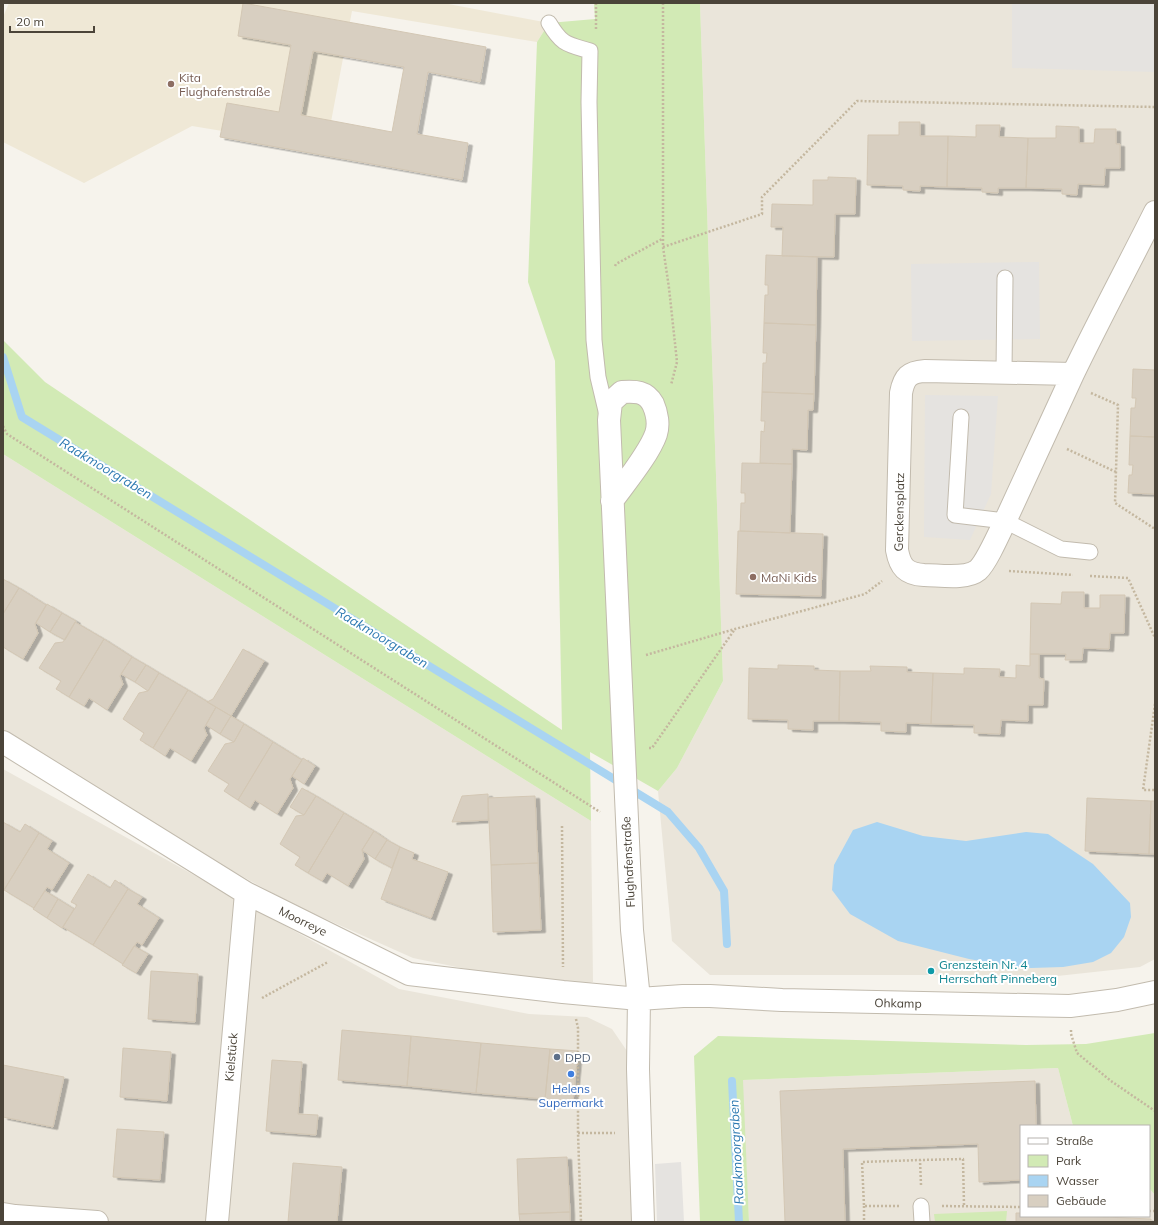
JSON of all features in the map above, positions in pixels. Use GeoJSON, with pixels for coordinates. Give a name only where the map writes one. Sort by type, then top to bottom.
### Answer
{"type":"FeatureCollection","features":[{"type":"Feature","properties":{"kind":"street","name":"Gerckensplatz"},"geometry":{"type":"LineString","coordinates":[[1071,379],[1004,372],[916,372],[908,375],[903,383],[897,550],[898,559],[902,567],[908,572],[917,574],[958,576],[973,573],[979,570],[984,563],[1071,379],[1155,212]]}},
{"type":"Feature","properties":{"kind":"street","name":"Flughafenstraße"},"geometry":{"type":"LineString","coordinates":[[643,1222],[639,1085],[640,999],[632,930],[608,420],[611,402],[622,392],[637,391],[650,398],[657,412]]}},
{"type":"Feature","properties":{"kind":"street"},"geometry":{"type":"LineString","coordinates":[[612,501],[648,450],[656,433],[657,412]]}},
{"type":"Feature","properties":{"kind":"street","name":"Moorreye"},"geometry":{"type":"LineString","coordinates":[[3,742],[246,893],[409,974],[563,992],[640,999]]}},
{"type":"Feature","properties":{"kind":"street","name":"Kielstück"},"geometry":{"type":"LineString","coordinates":[[217,1222],[246,893]]}},
{"type":"Feature","properties":{"kind":"street","name":"Ohkamp"},"geometry":{"type":"LineString","coordinates":[[640,999],[710,996],[782,1000],[1070,1006],[1117,1000],[1155,992]]}},
{"type":"Feature","properties":{"kind":"street"},"geometry":{"type":"LineString","coordinates":[[3,1214],[97,1222]]}},
{"type":"Feature","properties":{"kind":"lane"},"geometry":{"type":"LineString","coordinates":[[549,23],[556,36],[564,43],[590,51],[589,110],[594,340],[598,377],[608,420]]}},
{"type":"Feature","properties":{"kind":"lane"},"geometry":{"type":"LineString","coordinates":[[1004,372],[1006,278]]}},
{"type":"Feature","properties":{"kind":"lane"},"geometry":{"type":"LineString","coordinates":[[961,417],[955,515],[1002,527],[1061,549],[1090,552]]}},
{"type":"Feature","properties":{"kind":"lane"},"geometry":{"type":"LineString","coordinates":[[921,1206],[922,1222]]}},
{"type":"Feature","properties":{"kind":"path"},"geometry":{"type":"LineString","coordinates":[[657,412],[673,381],[677,362],[670,288],[663,247],[663,3]]}},
{"type":"Feature","properties":{"kind":"path"},"geometry":{"type":"LineString","coordinates":[[663,247],[762,214],[762,197],[857,101],[1155,107]]}},
{"type":"Feature","properties":{"kind":"path"},"geometry":{"type":"LineString","coordinates":[[614,272],[616,264],[663,239]]}},
{"type":"Feature","properties":{"kind":"path"},"geometry":{"type":"LineString","coordinates":[[1071,379],[1118,405],[1115,503],[1155,529]]}},
{"type":"Feature","properties":{"kind":"path"},"geometry":{"type":"LineString","coordinates":[[3,426],[7,434],[596,809]]}},
{"type":"Feature","properties":{"kind":"path"},"geometry":{"type":"LineString","coordinates":[[1044,438],[1116,472]]}},
{"type":"Feature","properties":{"kind":"path"},"geometry":{"type":"LineString","coordinates":[[1002,527],[1004,570],[1074,575]]}},
{"type":"Feature","properties":{"kind":"path"},"geometry":{"type":"LineString","coordinates":[[619,663],[734,629],[865,594],[902,567]]}},
{"type":"Feature","properties":{"kind":"path"},"geometry":{"type":"LineString","coordinates":[[1089,576],[1128,578],[1155,638]]}},
{"type":"Feature","properties":{"kind":"path"},"geometry":{"type":"LineString","coordinates":[[624,758],[652,748],[734,629]]}},
{"type":"Feature","properties":{"kind":"path"},"geometry":{"type":"LineString","coordinates":[[1155,704],[1143,790],[1155,790]]}},
{"type":"Feature","properties":{"kind":"path"},"geometry":{"type":"LineString","coordinates":[[562,826],[563,992]]}},
{"type":"Feature","properties":{"kind":"path"},"geometry":{"type":"LineString","coordinates":[[235,1013],[356,947]]}},
{"type":"Feature","properties":{"kind":"path"},"geometry":{"type":"LineString","coordinates":[[1070,1006],[1071,1034],[1077,1053],[1111,1081],[1155,1112]]}},
{"type":"Feature","properties":{"kind":"path"},"geometry":{"type":"LineString","coordinates":[[578,1028],[578,1134],[582,1222]]}},
{"type":"Feature","properties":{"kind":"path"},"geometry":{"type":"LineString","coordinates":[[578,1134],[608,1133]]}},
{"type":"Feature","properties":{"kind":"path"},"geometry":{"type":"LineString","coordinates":[[921,1206],[920,1160],[963,1159],[964,1205]]}},
{"type":"Feature","properties":{"kind":"path"},"geometry":{"type":"LineString","coordinates":[[864,1206],[864,1222]]}},
{"type":"Feature","properties":{"kind":"shaded area","name":"Kita Flughafenstraße"},"geometry":{"type":"Polygon","coordinates":[[[9,3],[443,3],[549,23],[537,42],[352,11],[326,148],[192,126],[84,183],[3,142],[3,17],[9,3]]]}},
{"type":"Feature","properties":{"kind":"shaded area"},"geometry":{"type":"Polygon","coordinates":[[[700,3],[1155,3],[1155,959],[1140,967],[1039,978],[979,975],[710,975],[672,941],[658,791],[677,768],[723,681],[700,3]]]}},
{"type":"Feature","properties":{"kind":"shaded area"},"geometry":{"type":"Polygon","coordinates":[[[1012,3],[1155,3],[1155,72],[1012,68],[1012,3]]]}},
{"type":"Feature","properties":{"kind":"shaded area"},"geometry":{"type":"Polygon","coordinates":[[[1039,262],[1040,339],[912,341],[911,264],[1039,262]]]}},
{"type":"Feature","properties":{"kind":"shaded area"},"geometry":{"type":"Polygon","coordinates":[[[925,395],[998,396],[991,494],[970,540],[924,537],[925,395]]]}},
{"type":"Feature","properties":{"kind":"shaded area"},"geometry":{"type":"Polygon","coordinates":[[[3,454],[591,821],[593,982],[559,988],[413,958],[292,904],[3,743],[3,454]]]}},
{"type":"Feature","properties":{"kind":"shaded area"},"geometry":{"type":"Polygon","coordinates":[[[3,769],[399,989],[529,1014],[587,1017],[612,1029],[627,1051],[634,1222],[3,1222],[3,769]]]}},
{"type":"Feature","properties":{"kind":"shaded area"},"geometry":{"type":"Polygon","coordinates":[[[1058,1068],[1073,1125],[1020,1125],[1020,1217],[1150,1217],[1150,1189],[1155,1195],[1155,1222],[749,1222],[742,1080],[1058,1068]]]}},
{"type":"Feature","properties":{"kind":"shaded area"},"geometry":{"type":"Polygon","coordinates":[[[681,1162],[684,1222],[657,1222],[655,1164],[681,1162]]]}},
{"type":"Feature","properties":{"kind":"green space"},"geometry":{"type":"Polygon","coordinates":[[[594,3],[700,3],[723,681],[677,768],[658,791],[590,752],[591,821],[3,454],[3,340],[45,382],[562,730],[555,361],[528,282],[537,42],[549,23],[595,19],[594,3]]]}},
{"type":"Feature","properties":{"kind":"green space"},"geometry":{"type":"Polygon","coordinates":[[[1155,1033],[1155,1195],[1150,1189],[1150,1125],[1073,1125],[1058,1068],[743,1080],[749,1222],[700,1222],[694,1056],[718,1036],[1026,1045],[1086,1044],[1155,1033]]]}},
{"type":"Feature","properties":{"kind":"green space"},"geometry":{"type":"Polygon","coordinates":[[[1007,1211],[1006,1222],[935,1222],[934,1214],[1007,1211]]]}},
{"type":"Feature","properties":{"kind":"water"},"geometry":{"type":"Polygon","coordinates":[[[877,822],[923,836],[966,841],[1026,832],[1048,834],[1093,864],[1130,903],[1131,917],[1124,937],[1111,953],[1093,962],[1063,967],[1031,968],[1007,966],[969,959],[898,941],[850,914],[832,890],[834,865],[853,830],[877,822]]]}},
{"type":"Feature","properties":{"kind":"building"},"geometry":{"type":"Polygon","coordinates":[[[243,3],[486,47],[480,82],[428,72],[417,134],[468,143],[462,180],[220,137],[227,103],[279,112],[291,45],[238,36],[243,3]],[[313,51],[301,115],[392,132],[404,67],[313,51]]]}},
{"type":"Feature","properties":{"kind":"building"},"geometry":{"type":"Polygon","coordinates":[[[899,122],[920,122],[920,136],[948,136],[947,187],[920,186],[920,191],[903,190],[903,186],[867,185],[868,135],[899,135],[899,122]]]}},
{"type":"Feature","properties":{"kind":"building"},"geometry":{"type":"Polygon","coordinates":[[[976,125],[1000,125],[999,137],[1028,138],[1026,188],[998,188],[998,193],[982,192],[982,188],[947,187],[948,136],[976,137],[976,125]]]}},
{"type":"Feature","properties":{"kind":"building"},"geometry":{"type":"Polygon","coordinates":[[[1056,126],[1079,127],[1079,143],[1094,143],[1095,129],[1116,129],[1116,144],[1120,144],[1120,168],[1105,168],[1104,185],[1078,184],[1077,195],[1062,194],[1062,189],[1026,188],[1028,138],[1056,138],[1056,126]]]}},
{"type":"Feature","properties":{"kind":"building"},"geometry":{"type":"Polygon","coordinates":[[[828,177],[856,178],[855,214],[835,214],[834,257],[782,256],[783,227],[771,227],[772,204],[813,205],[813,180],[828,180],[828,177]]]}},
{"type":"Feature","properties":{"kind":"building"},"geometry":{"type":"Polygon","coordinates":[[[766,255],[817,257],[816,325],[764,323],[765,295],[768,295],[768,285],[765,285],[766,255]]]}},
{"type":"Feature","properties":{"kind":"building"},"geometry":{"type":"Polygon","coordinates":[[[764,323],[816,325],[814,394],[762,392],[763,363],[766,363],[767,353],[763,353],[764,323]]]}},
{"type":"Feature","properties":{"kind":"building"},"geometry":{"type":"Polygon","coordinates":[[[1133,369],[1155,370],[1155,437],[1130,436],[1131,408],[1135,408],[1136,398],[1132,398],[1133,369]]]}},
{"type":"Feature","properties":{"kind":"building"},"geometry":{"type":"Polygon","coordinates":[[[762,392],[814,394],[813,410],[808,410],[807,450],[792,449],[792,464],[760,463],[761,431],[764,432],[765,421],[761,421],[762,392]]]}},
{"type":"Feature","properties":{"kind":"building"},"geometry":{"type":"Polygon","coordinates":[[[1130,436],[1155,437],[1155,494],[1128,493],[1129,475],[1132,475],[1133,465],[1129,465],[1130,436]]]}},
{"type":"Feature","properties":{"kind":"building"},"geometry":{"type":"Polygon","coordinates":[[[742,463],[792,464],[790,533],[740,531],[741,503],[745,503],[745,493],[741,493],[742,463]]]}},
{"type":"Feature","properties":{"kind":"building"},"geometry":{"type":"Polygon","coordinates":[[[738,531],[823,534],[821,596],[736,594],[738,531]]]}},
{"type":"Feature","properties":{"kind":"building"},"geometry":{"type":"Polygon","coordinates":[[[3,579],[19,588],[3,614],[3,579]]]}},
{"type":"Feature","properties":{"kind":"building"},"geometry":{"type":"Polygon","coordinates":[[[19,588],[46,605],[35,624],[38,633],[23,659],[3,647],[3,614],[19,588]]]}},
{"type":"Feature","properties":{"kind":"building"},"geometry":{"type":"Polygon","coordinates":[[[1062,592],[1084,592],[1084,608],[1100,608],[1100,595],[1125,595],[1124,633],[1110,633],[1109,649],[1083,648],[1082,660],[1065,660],[1066,654],[1030,654],[1031,603],[1061,604],[1062,592]]]}},
{"type":"Feature","properties":{"kind":"building"},"geometry":{"type":"Polygon","coordinates":[[[47,604],[62,613],[50,632],[36,623],[47,604]]]}},
{"type":"Feature","properties":{"kind":"building"},"geometry":{"type":"Polygon","coordinates":[[[62,613],[76,621],[65,640],[50,632],[62,613]]]}},
{"type":"Feature","properties":{"kind":"building"},"geometry":{"type":"Polygon","coordinates":[[[75,622],[104,639],[69,697],[56,689],[61,681],[39,668],[55,643],[63,642],[75,622]]]}},
{"type":"Feature","properties":{"kind":"building"},"geometry":{"type":"Polygon","coordinates":[[[104,639],[132,657],[120,676],[123,684],[107,710],[89,698],[84,706],[69,697],[104,639]]]}},
{"type":"Feature","properties":{"kind":"building"},"geometry":{"type":"Polygon","coordinates":[[[243,649],[264,661],[231,716],[207,702],[213,699],[243,649]]]}},
{"type":"Feature","properties":{"kind":"building"},"geometry":{"type":"Polygon","coordinates":[[[1030,654],[1039,654],[1039,678],[1044,679],[1043,705],[1028,705],[1028,721],[1001,720],[1000,734],[974,733],[974,725],[931,724],[933,673],[964,674],[964,668],[1000,669],[999,677],[1016,678],[1016,665],[1030,666],[1030,654]]]}},
{"type":"Feature","properties":{"kind":"building"},"geometry":{"type":"Polygon","coordinates":[[[132,657],[146,665],[135,682],[121,674],[132,657]]]}},
{"type":"Feature","properties":{"kind":"building"},"geometry":{"type":"Polygon","coordinates":[[[146,665],[159,673],[148,691],[135,682],[146,665]]]}},
{"type":"Feature","properties":{"kind":"building"},"geometry":{"type":"Polygon","coordinates":[[[778,665],[814,666],[814,670],[840,671],[839,721],[813,721],[813,730],[788,729],[788,720],[748,719],[749,668],[778,669],[778,665]]]}},
{"type":"Feature","properties":{"kind":"building"},"geometry":{"type":"Polygon","coordinates":[[[870,666],[907,667],[907,672],[933,673],[931,724],[906,723],[906,732],[881,731],[881,722],[839,721],[840,671],[871,671],[870,666]]]}},
{"type":"Feature","properties":{"kind":"building"},"geometry":{"type":"Polygon","coordinates":[[[159,673],[188,690],[153,748],[140,740],[144,733],[123,719],[139,693],[148,691],[159,673]]]}},
{"type":"Feature","properties":{"kind":"building"},"geometry":{"type":"Polygon","coordinates":[[[188,690],[216,707],[204,728],[207,735],[191,761],[170,748],[165,756],[153,748],[188,690]]]}},
{"type":"Feature","properties":{"kind":"building"},"geometry":{"type":"Polygon","coordinates":[[[216,707],[231,716],[220,734],[206,725],[216,707]]]}},
{"type":"Feature","properties":{"kind":"building"},"geometry":{"type":"Polygon","coordinates":[[[231,716],[244,724],[234,742],[220,734],[231,716]]]}},
{"type":"Feature","properties":{"kind":"building"},"geometry":{"type":"Polygon","coordinates":[[[244,724],[273,742],[238,800],[224,791],[229,784],[208,771],[225,744],[234,742],[244,724]]]}},
{"type":"Feature","properties":{"kind":"building"},"geometry":{"type":"Polygon","coordinates":[[[273,742],[302,760],[290,779],[293,788],[277,814],[255,800],[250,808],[238,800],[273,742]]]}},
{"type":"Feature","properties":{"kind":"building"},"geometry":{"type":"Polygon","coordinates":[[[303,758],[315,766],[304,784],[292,776],[303,758]]]}},
{"type":"Feature","properties":{"kind":"building"},"geometry":{"type":"Polygon","coordinates":[[[302,788],[316,796],[304,815],[290,807],[302,788]]]}},
{"type":"Feature","properties":{"kind":"building"},"geometry":{"type":"Polygon","coordinates":[[[488,794],[488,820],[452,822],[462,796],[488,794]]]}},
{"type":"Feature","properties":{"kind":"building"},"geometry":{"type":"Polygon","coordinates":[[[316,796],[344,813],[308,873],[295,865],[300,857],[280,844],[296,816],[304,815],[316,796]]]}},
{"type":"Feature","properties":{"kind":"building"},"geometry":{"type":"Polygon","coordinates":[[[535,796],[538,863],[491,865],[488,798],[535,796]]]}},
{"type":"Feature","properties":{"kind":"building"},"geometry":{"type":"Polygon","coordinates":[[[1087,798],[1151,801],[1149,854],[1085,851],[1087,798]]]}},
{"type":"Feature","properties":{"kind":"building"},"geometry":{"type":"Polygon","coordinates":[[[1151,801],[1155,801],[1155,854],[1149,854],[1151,801]]]}},
{"type":"Feature","properties":{"kind":"building"},"geometry":{"type":"Polygon","coordinates":[[[344,813],[374,831],[362,850],[364,859],[348,886],[327,873],[322,881],[308,873],[344,813]]]}},
{"type":"Feature","properties":{"kind":"building"},"geometry":{"type":"Polygon","coordinates":[[[3,822],[20,832],[25,824],[39,833],[4,890],[3,822]]]}},
{"type":"Feature","properties":{"kind":"building"},"geometry":{"type":"Polygon","coordinates":[[[374,831],[387,840],[375,859],[362,850],[374,831]]]}},
{"type":"Feature","properties":{"kind":"building"},"geometry":{"type":"Polygon","coordinates":[[[39,833],[52,841],[47,849],[69,863],[52,890],[47,887],[34,908],[4,890],[39,833]]]}},
{"type":"Feature","properties":{"kind":"building"},"geometry":{"type":"Polygon","coordinates":[[[387,840],[400,847],[392,868],[375,859],[387,840]]]}},
{"type":"Feature","properties":{"kind":"building"},"geometry":{"type":"Polygon","coordinates":[[[400,847],[414,853],[412,859],[448,872],[431,918],[381,899],[400,847]]]}},
{"type":"Feature","properties":{"kind":"building"},"geometry":{"type":"Polygon","coordinates":[[[538,863],[541,930],[493,932],[491,865],[538,863]]]}},
{"type":"Feature","properties":{"kind":"building"},"geometry":{"type":"Polygon","coordinates":[[[88,874],[110,888],[115,880],[128,889],[93,945],[63,927],[77,905],[71,902],[88,874]]]}},
{"type":"Feature","properties":{"kind":"building"},"geometry":{"type":"Polygon","coordinates":[[[128,889],[142,897],[137,904],[159,918],[142,945],[137,942],[123,964],[93,945],[128,889]]]}},
{"type":"Feature","properties":{"kind":"building"},"geometry":{"type":"Polygon","coordinates":[[[45,891],[58,899],[47,918],[33,909],[45,891]]]}},
{"type":"Feature","properties":{"kind":"building"},"geometry":{"type":"Polygon","coordinates":[[[58,899],[74,909],[62,928],[47,918],[58,899]]]}},
{"type":"Feature","properties":{"kind":"building"},"geometry":{"type":"Polygon","coordinates":[[[134,946],[148,954],[136,973],[122,965],[134,946]]]}},
{"type":"Feature","properties":{"kind":"building"},"geometry":{"type":"Polygon","coordinates":[[[151,971],[198,974],[195,1022],[148,1019],[151,971]]]}},
{"type":"Feature","properties":{"kind":"building"},"geometry":{"type":"Polygon","coordinates":[[[342,1030],[411,1036],[407,1086],[338,1080],[342,1030]]]}},
{"type":"Feature","properties":{"kind":"building"},"geometry":{"type":"Polygon","coordinates":[[[411,1036],[481,1043],[476,1093],[407,1086],[411,1036]]]}},
{"type":"Feature","properties":{"kind":"building"},"geometry":{"type":"Polygon","coordinates":[[[481,1043],[550,1049],[545,1099],[476,1093],[481,1043]]]}},
{"type":"Feature","properties":{"kind":"building"},"geometry":{"type":"Polygon","coordinates":[[[123,1048],[171,1052],[167,1101],[120,1097],[123,1048]]]}},
{"type":"Feature","properties":{"kind":"building"},"geometry":{"type":"Polygon","coordinates":[[[550,1049],[578,1051],[573,1102],[545,1099],[550,1049]]]}},
{"type":"Feature","properties":{"kind":"building"},"geometry":{"type":"Polygon","coordinates":[[[272,1060],[302,1062],[298,1114],[318,1115],[316,1135],[266,1131],[272,1060]]]}},
{"type":"Feature","properties":{"kind":"building"},"geometry":{"type":"Polygon","coordinates":[[[3,1065],[64,1077],[53,1127],[3,1117],[3,1065]]]}},
{"type":"Feature","properties":{"kind":"building"},"geometry":{"type":"Polygon","coordinates":[[[1035,1081],[1036,1125],[1020,1125],[1020,1180],[979,1182],[978,1144],[843,1149],[845,1222],[785,1222],[780,1091],[1035,1081]]]}},
{"type":"Feature","properties":{"kind":"building"},"geometry":{"type":"Polygon","coordinates":[[[117,1129],[164,1132],[160,1180],[113,1177],[117,1129]]]}},
{"type":"Feature","properties":{"kind":"building"},"geometry":{"type":"Polygon","coordinates":[[[567,1157],[570,1212],[519,1214],[517,1159],[567,1157]]]}},
{"type":"Feature","properties":{"kind":"building"},"geometry":{"type":"Polygon","coordinates":[[[293,1163],[342,1167],[337,1222],[288,1222],[293,1163]]]}},
{"type":"Feature","properties":{"kind":"building"},"geometry":{"type":"Polygon","coordinates":[[[570,1212],[570,1222],[520,1222],[519,1214],[570,1212]]]}},
{"type":"Feature","properties":{"kind":"building"},"geometry":{"type":"Polygon","coordinates":[[[1016,1213],[1020,1213],[1020,1217],[1106,1217],[1151,1219],[1151,1222],[1016,1222],[1016,1213]]]}},
{"type":"Feature","properties":{"kind":"waterway","name":"Raakmoorgraben"},"geometry":{"type":"LineString","coordinates":[[3,357],[22,417],[668,812],[699,848],[724,891],[727,944]]}},
{"type":"Feature","properties":{"kind":"waterway","name":"Raakmoorgraben"},"geometry":{"type":"LineString","coordinates":[[732,1081],[739,1222]]}},
{"type":"Feature","properties":{"kind":"place","name":"Kita Flughafenstraße"},"geometry":{"type":"Point","coordinates":[171,84]}},
{"type":"Feature","properties":{"kind":"place","name":"MaNi Kids"},"geometry":{"type":"Point","coordinates":[753,577]}},
{"type":"Feature","properties":{"kind":"place","name":"Grenzstein Nr. 4 Herrschaft Pinneberg"},"geometry":{"type":"Point","coordinates":[931,971]}},
{"type":"Feature","properties":{"kind":"place","name":"DPD"},"geometry":{"type":"Point","coordinates":[557,1057]}},
{"type":"Feature","properties":{"kind":"place","name":"Helens Supermarkt"},"geometry":{"type":"Point","coordinates":[571,1074]}}]}
